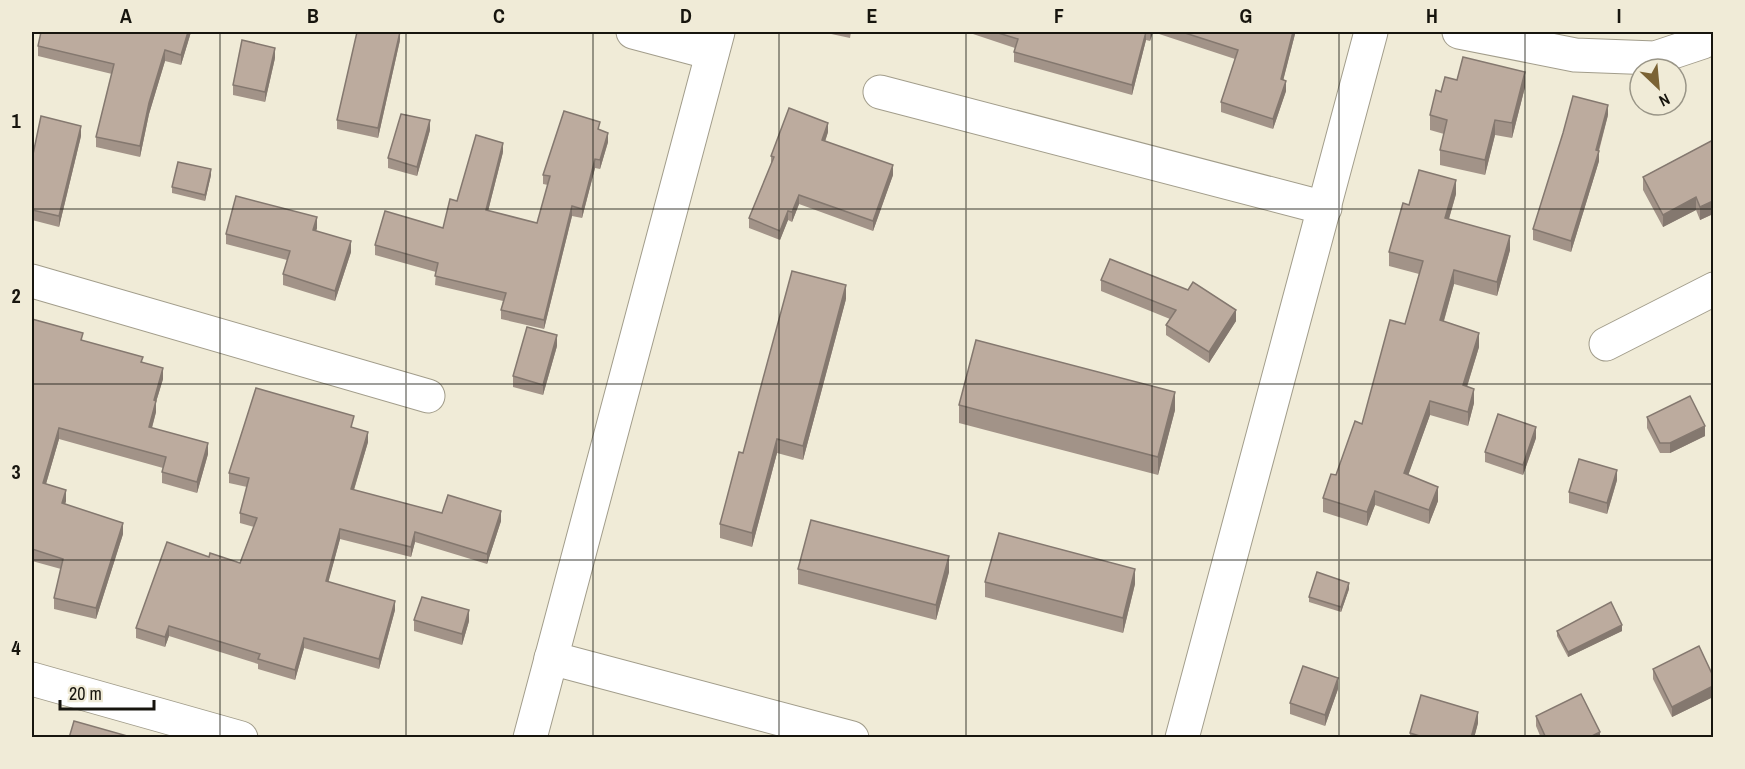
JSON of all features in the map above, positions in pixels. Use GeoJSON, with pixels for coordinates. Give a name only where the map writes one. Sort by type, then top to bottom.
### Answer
{"type":"FeatureCollection","features":[{"type":"Feature","properties":{"kind":"street"},"geometry":{"type":"LineString","coordinates":[[530,738],[715,42],[633,32]]}},
{"type":"Feature","properties":{"kind":"street"},"geometry":{"type":"LineString","coordinates":[[1182,738],[1371,32]]}},
{"type":"Feature","properties":{"kind":"street"},"geometry":{"type":"LineString","coordinates":[[1459,32],[1575,55],[1654,58],[1703,42],[1713,32]]}},
{"type":"Feature","properties":{"kind":"street"},"geometry":{"type":"LineString","coordinates":[[880,92],[1325,208]]}},
{"type":"Feature","properties":{"kind":"street"},"geometry":{"type":"LineString","coordinates":[[32,280],[428,396]]}},
{"type":"Feature","properties":{"kind":"street"},"geometry":{"type":"LineString","coordinates":[[1606,344],[1713,289]]}},
{"type":"Feature","properties":{"kind":"street"},"geometry":{"type":"LineString","coordinates":[[551,658],[852,738]]}},
{"type":"Feature","properties":{"kind":"street"},"geometry":{"type":"LineString","coordinates":[[32,679],[241,738]]}},
{"type":"Feature","properties":{"kind":"building"},"geometry":{"type":"Polygon","coordinates":[[[41,32],[188,32],[181,55],[165,50],[149,103],[140,146],[96,137],[114,64],[38,46],[41,32]]]}},
{"type":"Feature","properties":{"kind":"building"},"geometry":{"type":"Polygon","coordinates":[[[357,32],[400,32],[378,128],[337,120],[357,32]]]}},
{"type":"Feature","properties":{"kind":"building"},"geometry":{"type":"Polygon","coordinates":[[[995,32],[1146,32],[1132,85],[1014,52],[1018,39],[995,32]]]}},
{"type":"Feature","properties":{"kind":"building"},"geometry":{"type":"Polygon","coordinates":[[[1182,32],[1293,32],[1281,79],[1286,81],[1273,119],[1221,102],[1238,50],[1182,32]]]}},
{"type":"Feature","properties":{"kind":"building"},"geometry":{"type":"Polygon","coordinates":[[[242,40],[275,48],[265,92],[233,85],[242,40]]]}},
{"type":"Feature","properties":{"kind":"building"},"geometry":{"type":"Polygon","coordinates":[[[1463,57],[1525,72],[1512,123],[1495,120],[1485,160],[1440,150],[1447,120],[1430,115],[1436,90],[1441,92],[1445,77],[1457,80],[1463,57]]]}},
{"type":"Feature","properties":{"kind":"building"},"geometry":{"type":"Polygon","coordinates":[[[1573,96],[1608,105],[1596,150],[1599,151],[1571,241],[1533,229],[1573,96]]]}},
{"type":"Feature","properties":{"kind":"building"},"geometry":{"type":"Polygon","coordinates":[[[789,108],[828,123],[822,140],[893,165],[873,221],[799,195],[792,212],[788,211],[780,231],[749,218],[774,157],[771,156],[789,108]]]}},
{"type":"Feature","properties":{"kind":"building"},"geometry":{"type":"Polygon","coordinates":[[[564,111],[600,122],[598,129],[608,133],[600,160],[595,159],[582,209],[572,206],[544,320],[501,310],[506,293],[435,276],[438,263],[375,245],[385,211],[443,228],[450,199],[457,201],[476,135],[503,143],[486,210],[537,223],[550,176],[543,175],[564,111]]]}},
{"type":"Feature","properties":{"kind":"building"},"geometry":{"type":"Polygon","coordinates":[[[401,114],[430,120],[417,167],[388,158],[401,114]]]}},
{"type":"Feature","properties":{"kind":"building"},"geometry":{"type":"Polygon","coordinates":[[[41,116],[81,126],[59,216],[32,210],[32,159],[41,116]]]}},
{"type":"Feature","properties":{"kind":"building"},"geometry":{"type":"Polygon","coordinates":[[[1713,140],[1713,201],[1700,207],[1696,197],[1663,215],[1643,177],[1713,140]]]}},
{"type":"Feature","properties":{"kind":"building"},"geometry":{"type":"Polygon","coordinates":[[[178,162],[211,169],[205,195],[172,187],[178,162]]]}},
{"type":"Feature","properties":{"kind":"building"},"geometry":{"type":"Polygon","coordinates":[[[1419,170],[1456,180],[1445,218],[1510,236],[1497,282],[1454,270],[1440,320],[1479,333],[1463,385],[1474,389],[1468,412],[1430,401],[1404,473],[1438,487],[1429,510],[1375,491],[1367,512],[1323,498],[1331,474],[1336,475],[1355,421],[1362,424],[1390,320],[1405,324],[1423,261],[1389,252],[1403,203],[1409,205],[1419,170]]]}},
{"type":"Feature","properties":{"kind":"building"},"geometry":{"type":"Polygon","coordinates":[[[236,196],[317,217],[313,230],[351,241],[335,291],[283,274],[290,251],[226,234],[236,196]]]}},
{"type":"Feature","properties":{"kind":"building"},"geometry":{"type":"Polygon","coordinates":[[[1110,259],[1188,290],[1193,282],[1236,310],[1209,352],[1166,325],[1176,310],[1101,280],[1110,259]]]}},
{"type":"Feature","properties":{"kind":"building"},"geometry":{"type":"Polygon","coordinates":[[[792,271],[846,285],[803,446],[777,439],[752,533],[720,524],[739,452],[743,453],[792,271]]]}},
{"type":"Feature","properties":{"kind":"building"},"geometry":{"type":"Polygon","coordinates":[[[32,319],[83,333],[81,340],[143,357],[141,362],[163,368],[149,427],[208,443],[197,482],[162,472],[166,457],[59,428],[43,483],[66,490],[62,503],[123,523],[96,608],[54,598],[63,559],[32,549],[32,319]]]}},
{"type":"Feature","properties":{"kind":"building"},"geometry":{"type":"Polygon","coordinates":[[[527,327],[557,335],[543,385],[513,376],[527,327]]]}},
{"type":"Feature","properties":{"kind":"building"},"geometry":{"type":"Polygon","coordinates":[[[976,340],[1175,392],[1158,457],[959,405],[976,340]]]}},
{"type":"Feature","properties":{"kind":"building"},"geometry":{"type":"Polygon","coordinates":[[[256,388],[354,416],[351,427],[368,432],[351,489],[442,513],[448,495],[501,511],[487,554],[415,532],[411,547],[340,529],[326,581],[395,601],[379,659],[304,638],[295,670],[258,659],[260,654],[169,626],[165,637],[136,628],[167,542],[209,557],[210,553],[240,563],[257,518],[240,513],[249,478],[229,473],[256,388]]]}},
{"type":"Feature","properties":{"kind":"building"},"geometry":{"type":"Polygon","coordinates":[[[1690,396],[1705,426],[1670,443],[1660,443],[1647,417],[1690,396]]]}},
{"type":"Feature","properties":{"kind":"building"},"geometry":{"type":"Polygon","coordinates":[[[1498,414],[1536,427],[1523,465],[1485,452],[1498,414]]]}},
{"type":"Feature","properties":{"kind":"building"},"geometry":{"type":"Polygon","coordinates":[[[1579,459],[1617,470],[1607,503],[1569,492],[1579,459]]]}},
{"type":"Feature","properties":{"kind":"building"},"geometry":{"type":"Polygon","coordinates":[[[811,520],[949,556],[936,605],[798,569],[811,520]]]}},
{"type":"Feature","properties":{"kind":"building"},"geometry":{"type":"Polygon","coordinates":[[[999,533],[1135,569],[1123,618],[985,582],[999,533]]]}},
{"type":"Feature","properties":{"kind":"building"},"geometry":{"type":"Polygon","coordinates":[[[1317,572],[1349,583],[1341,607],[1309,597],[1317,572]]]}},
{"type":"Feature","properties":{"kind":"building"},"geometry":{"type":"Polygon","coordinates":[[[422,597],[469,610],[462,634],[414,620],[422,597]]]}},
{"type":"Feature","properties":{"kind":"building"},"geometry":{"type":"Polygon","coordinates":[[[1611,602],[1622,625],[1568,652],[1557,631],[1611,602]]]}},
{"type":"Feature","properties":{"kind":"building"},"geometry":{"type":"Polygon","coordinates":[[[1699,646],[1713,676],[1713,686],[1672,707],[1653,669],[1699,646]]]}},
{"type":"Feature","properties":{"kind":"building"},"geometry":{"type":"Polygon","coordinates":[[[1303,666],[1338,678],[1325,715],[1290,703],[1303,666]]]}},
{"type":"Feature","properties":{"kind":"building"},"geometry":{"type":"Polygon","coordinates":[[[1581,694],[1600,732],[1588,738],[1546,738],[1536,716],[1581,694]]]}},
{"type":"Feature","properties":{"kind":"building"},"geometry":{"type":"Polygon","coordinates":[[[1421,695],[1478,712],[1471,738],[1426,738],[1410,733],[1421,695]]]}},
{"type":"Feature","properties":{"kind":"building"},"geometry":{"type":"Polygon","coordinates":[[[74,721],[131,737],[131,738],[69,738],[74,721]]]}}]}
